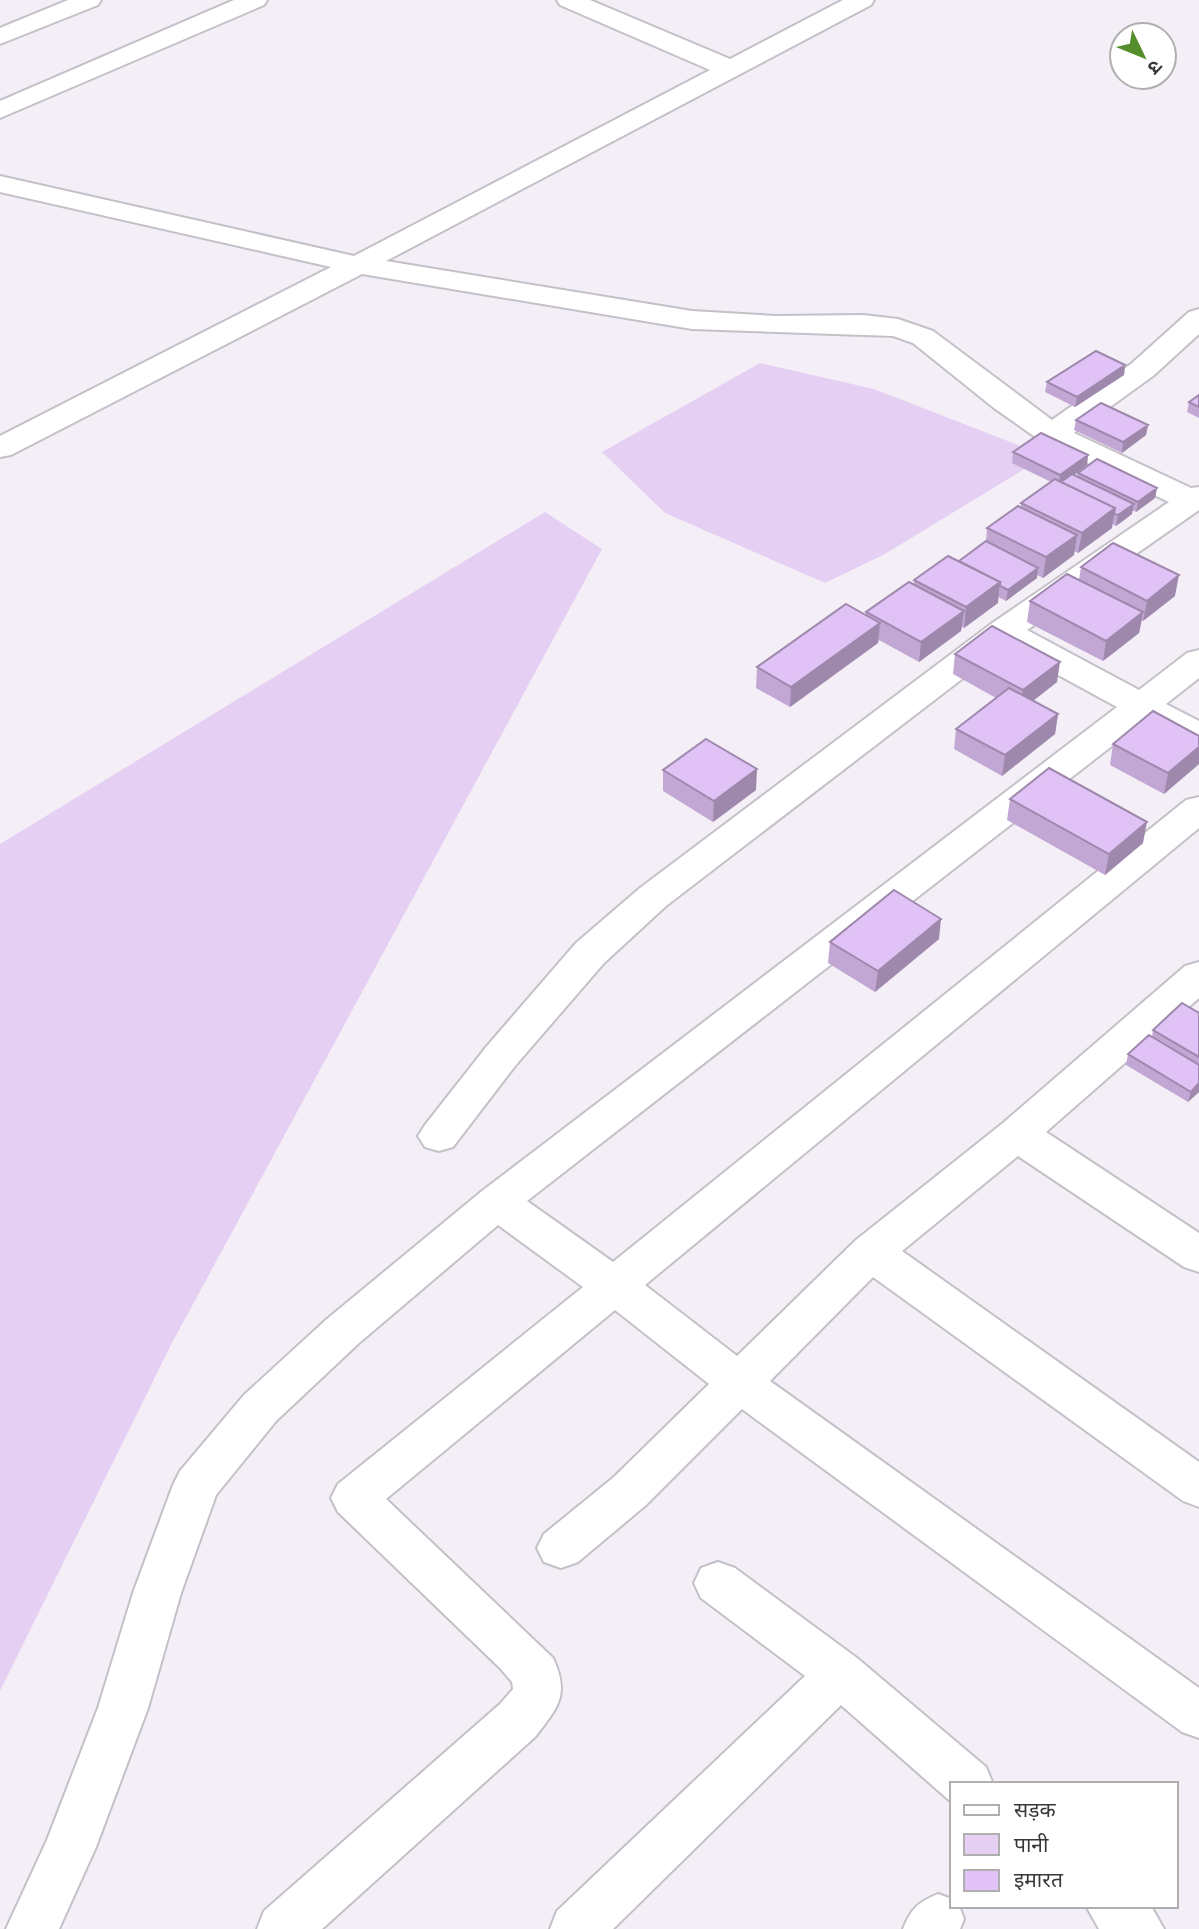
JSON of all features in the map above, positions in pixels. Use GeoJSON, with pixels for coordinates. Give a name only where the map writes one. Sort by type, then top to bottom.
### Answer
{"type":"FeatureCollection","features":[{"type":"Feature","properties":{"kind":"street"},"geometry":{"type":"LineString","coordinates":[[0,37],[89,0]]}},
{"type":"Feature","properties":{"kind":"street"},"geometry":{"type":"LineString","coordinates":[[0,110],[255,0]]}},
{"type":"Feature","properties":{"kind":"street"},"geometry":{"type":"LineString","coordinates":[[569,0],[733,69]]}},
{"type":"Feature","properties":{"kind":"street"},"geometry":{"type":"LineString","coordinates":[[0,448],[358,265],[862,0]]}},
{"type":"Feature","properties":{"kind":"street"},"geometry":{"type":"LineString","coordinates":[[0,184],[358,265],[692,320],[776,326],[863,324],[898,328],[923,337],[996,395],[1052,434],[1195,499]]}},
{"type":"Feature","properties":{"kind":"street"},"geometry":{"type":"LineString","coordinates":[[1052,434],[1133,377],[1199,318]]}},
{"type":"Feature","properties":{"kind":"street"},"geometry":{"type":"LineString","coordinates":[[439,1136],[501,1056],[590,953],[653,897],[1003,631],[1195,499]]}},
{"type":"Feature","properties":{"kind":"street"},"geometry":{"type":"LineString","coordinates":[[1003,631],[1199,736]]}},
{"type":"Feature","properties":{"kind":"street"},"geometry":{"type":"LineString","coordinates":[[32,1929],[70,1847],[123,1708],[157,1593],[196,1485],[260,1408],[344,1331],[497,1202],[1199,661]]}},
{"type":"Feature","properties":{"kind":"street"},"geometry":{"type":"LineString","coordinates":[[283,1929],[518,1720],[538,1695],[536,1674],[517,1653],[354,1498],[615,1287],[963,997],[1199,809]]}},
{"type":"Feature","properties":{"kind":"street"},"geometry":{"type":"LineString","coordinates":[[561,1548],[630,1492],[871,1252],[1195,986]]}},
{"type":"Feature","properties":{"kind":"street"},"geometry":{"type":"LineString","coordinates":[[1017,1134],[1199,1255]]}},
{"type":"Feature","properties":{"kind":"street"},"geometry":{"type":"LineString","coordinates":[[497,1202],[615,1287],[741,1384],[1199,1716]]}},
{"type":"Feature","properties":{"kind":"street"},"geometry":{"type":"LineString","coordinates":[[871,1252],[1199,1487]]}},
{"type":"Feature","properties":{"kind":"street"},"geometry":{"type":"LineString","coordinates":[[718,1583],[840,1674],[966,1782]]}},
{"type":"Feature","properties":{"kind":"street"},"geometry":{"type":"LineString","coordinates":[[576,1929],[840,1674]]}},
{"type":"Feature","properties":{"kind":"street"},"geometry":{"type":"LineString","coordinates":[[1114,1908],[1138,1929]]}},
{"type":"Feature","properties":{"kind":"water"},"geometry":{"type":"Polygon","coordinates":[[[760,363],[874,389],[1046,456],[885,554],[825,583],[665,513],[602,452],[760,363]]]}},
{"type":"Feature","properties":{"kind":"water"},"geometry":{"type":"Polygon","coordinates":[[[545,512],[602,549],[172,1343],[0,1691],[0,844],[545,512]]]}},
{"type":"Feature","properties":{"kind":"building"},"geometry":{"type":"Polygon","coordinates":[[[1096,351],[1125,365],[1077,397],[1047,382],[1096,351]]]}},
{"type":"Feature","properties":{"kind":"building"},"geometry":{"type":"Polygon","coordinates":[[[1199,395],[1199,407],[1189,402],[1199,395]]]}},
{"type":"Feature","properties":{"kind":"building"},"geometry":{"type":"Polygon","coordinates":[[[1101,403],[1148,425],[1123,442],[1076,420],[1101,403]]]}},
{"type":"Feature","properties":{"kind":"building"},"geometry":{"type":"Polygon","coordinates":[[[1041,433],[1088,455],[1060,475],[1013,452],[1041,433]]]}},
{"type":"Feature","properties":{"kind":"building"},"geometry":{"type":"Polygon","coordinates":[[[1097,459],[1157,488],[1138,502],[1078,473],[1097,459]]]}},
{"type":"Feature","properties":{"kind":"building"},"geometry":{"type":"Polygon","coordinates":[[[1072,474],[1134,504],[1118,515],[1114,514],[1115,508],[1061,482],[1072,474]]]}},
{"type":"Feature","properties":{"kind":"building"},"geometry":{"type":"Polygon","coordinates":[[[1055,479],[1115,508],[1082,533],[1021,503],[1055,479]]]}},
{"type":"Feature","properties":{"kind":"building"},"geometry":{"type":"Polygon","coordinates":[[[1018,506],[1077,535],[1046,557],[987,528],[1018,506]]]}},
{"type":"Feature","properties":{"kind":"building"},"geometry":{"type":"Polygon","coordinates":[[[986,541],[1038,568],[1008,590],[1000,586],[1000,582],[959,561],[986,541]]]}},
{"type":"Feature","properties":{"kind":"building"},"geometry":{"type":"Polygon","coordinates":[[[1113,543],[1179,575],[1147,601],[1081,567],[1113,543]]]}},
{"type":"Feature","properties":{"kind":"building"},"geometry":{"type":"Polygon","coordinates":[[[948,556],[1000,582],[966,607],[914,580],[948,556]]]}},
{"type":"Feature","properties":{"kind":"building"},"geometry":{"type":"Polygon","coordinates":[[[1067,574],[1143,612],[1106,641],[1030,601],[1067,574]]]}},
{"type":"Feature","properties":{"kind":"building"},"geometry":{"type":"Polygon","coordinates":[[[909,582],[964,611],[921,642],[866,612],[909,582]]]}},
{"type":"Feature","properties":{"kind":"building"},"geometry":{"type":"Polygon","coordinates":[[[846,604],[880,623],[791,687],[757,667],[846,604]]]}},
{"type":"Feature","properties":{"kind":"building"},"geometry":{"type":"Polygon","coordinates":[[[992,626],[1060,662],[1023,690],[955,654],[992,626]]]}},
{"type":"Feature","properties":{"kind":"building"},"geometry":{"type":"Polygon","coordinates":[[[1009,688],[1058,714],[1005,755],[956,729],[1009,688]]]}},
{"type":"Feature","properties":{"kind":"building"},"geometry":{"type":"Polygon","coordinates":[[[1153,711],[1199,736],[1199,747],[1168,773],[1113,744],[1153,711]]]}},
{"type":"Feature","properties":{"kind":"building"},"geometry":{"type":"Polygon","coordinates":[[[706,739],[757,769],[714,801],[663,770],[706,739]]]}},
{"type":"Feature","properties":{"kind":"building"},"geometry":{"type":"Polygon","coordinates":[[[1049,768],[1147,822],[1109,854],[1010,799],[1049,768]]]}},
{"type":"Feature","properties":{"kind":"building"},"geometry":{"type":"Polygon","coordinates":[[[894,890],[941,919],[878,971],[830,942],[894,890]]]}},
{"type":"Feature","properties":{"kind":"building"},"geometry":{"type":"Polygon","coordinates":[[[1182,1003],[1199,1013],[1199,1057],[1153,1030],[1182,1003]]]}},
{"type":"Feature","properties":{"kind":"building"},"geometry":{"type":"Polygon","coordinates":[[[1149,1035],[1199,1065],[1199,1083],[1191,1092],[1128,1054],[1149,1035]]]}}]}
